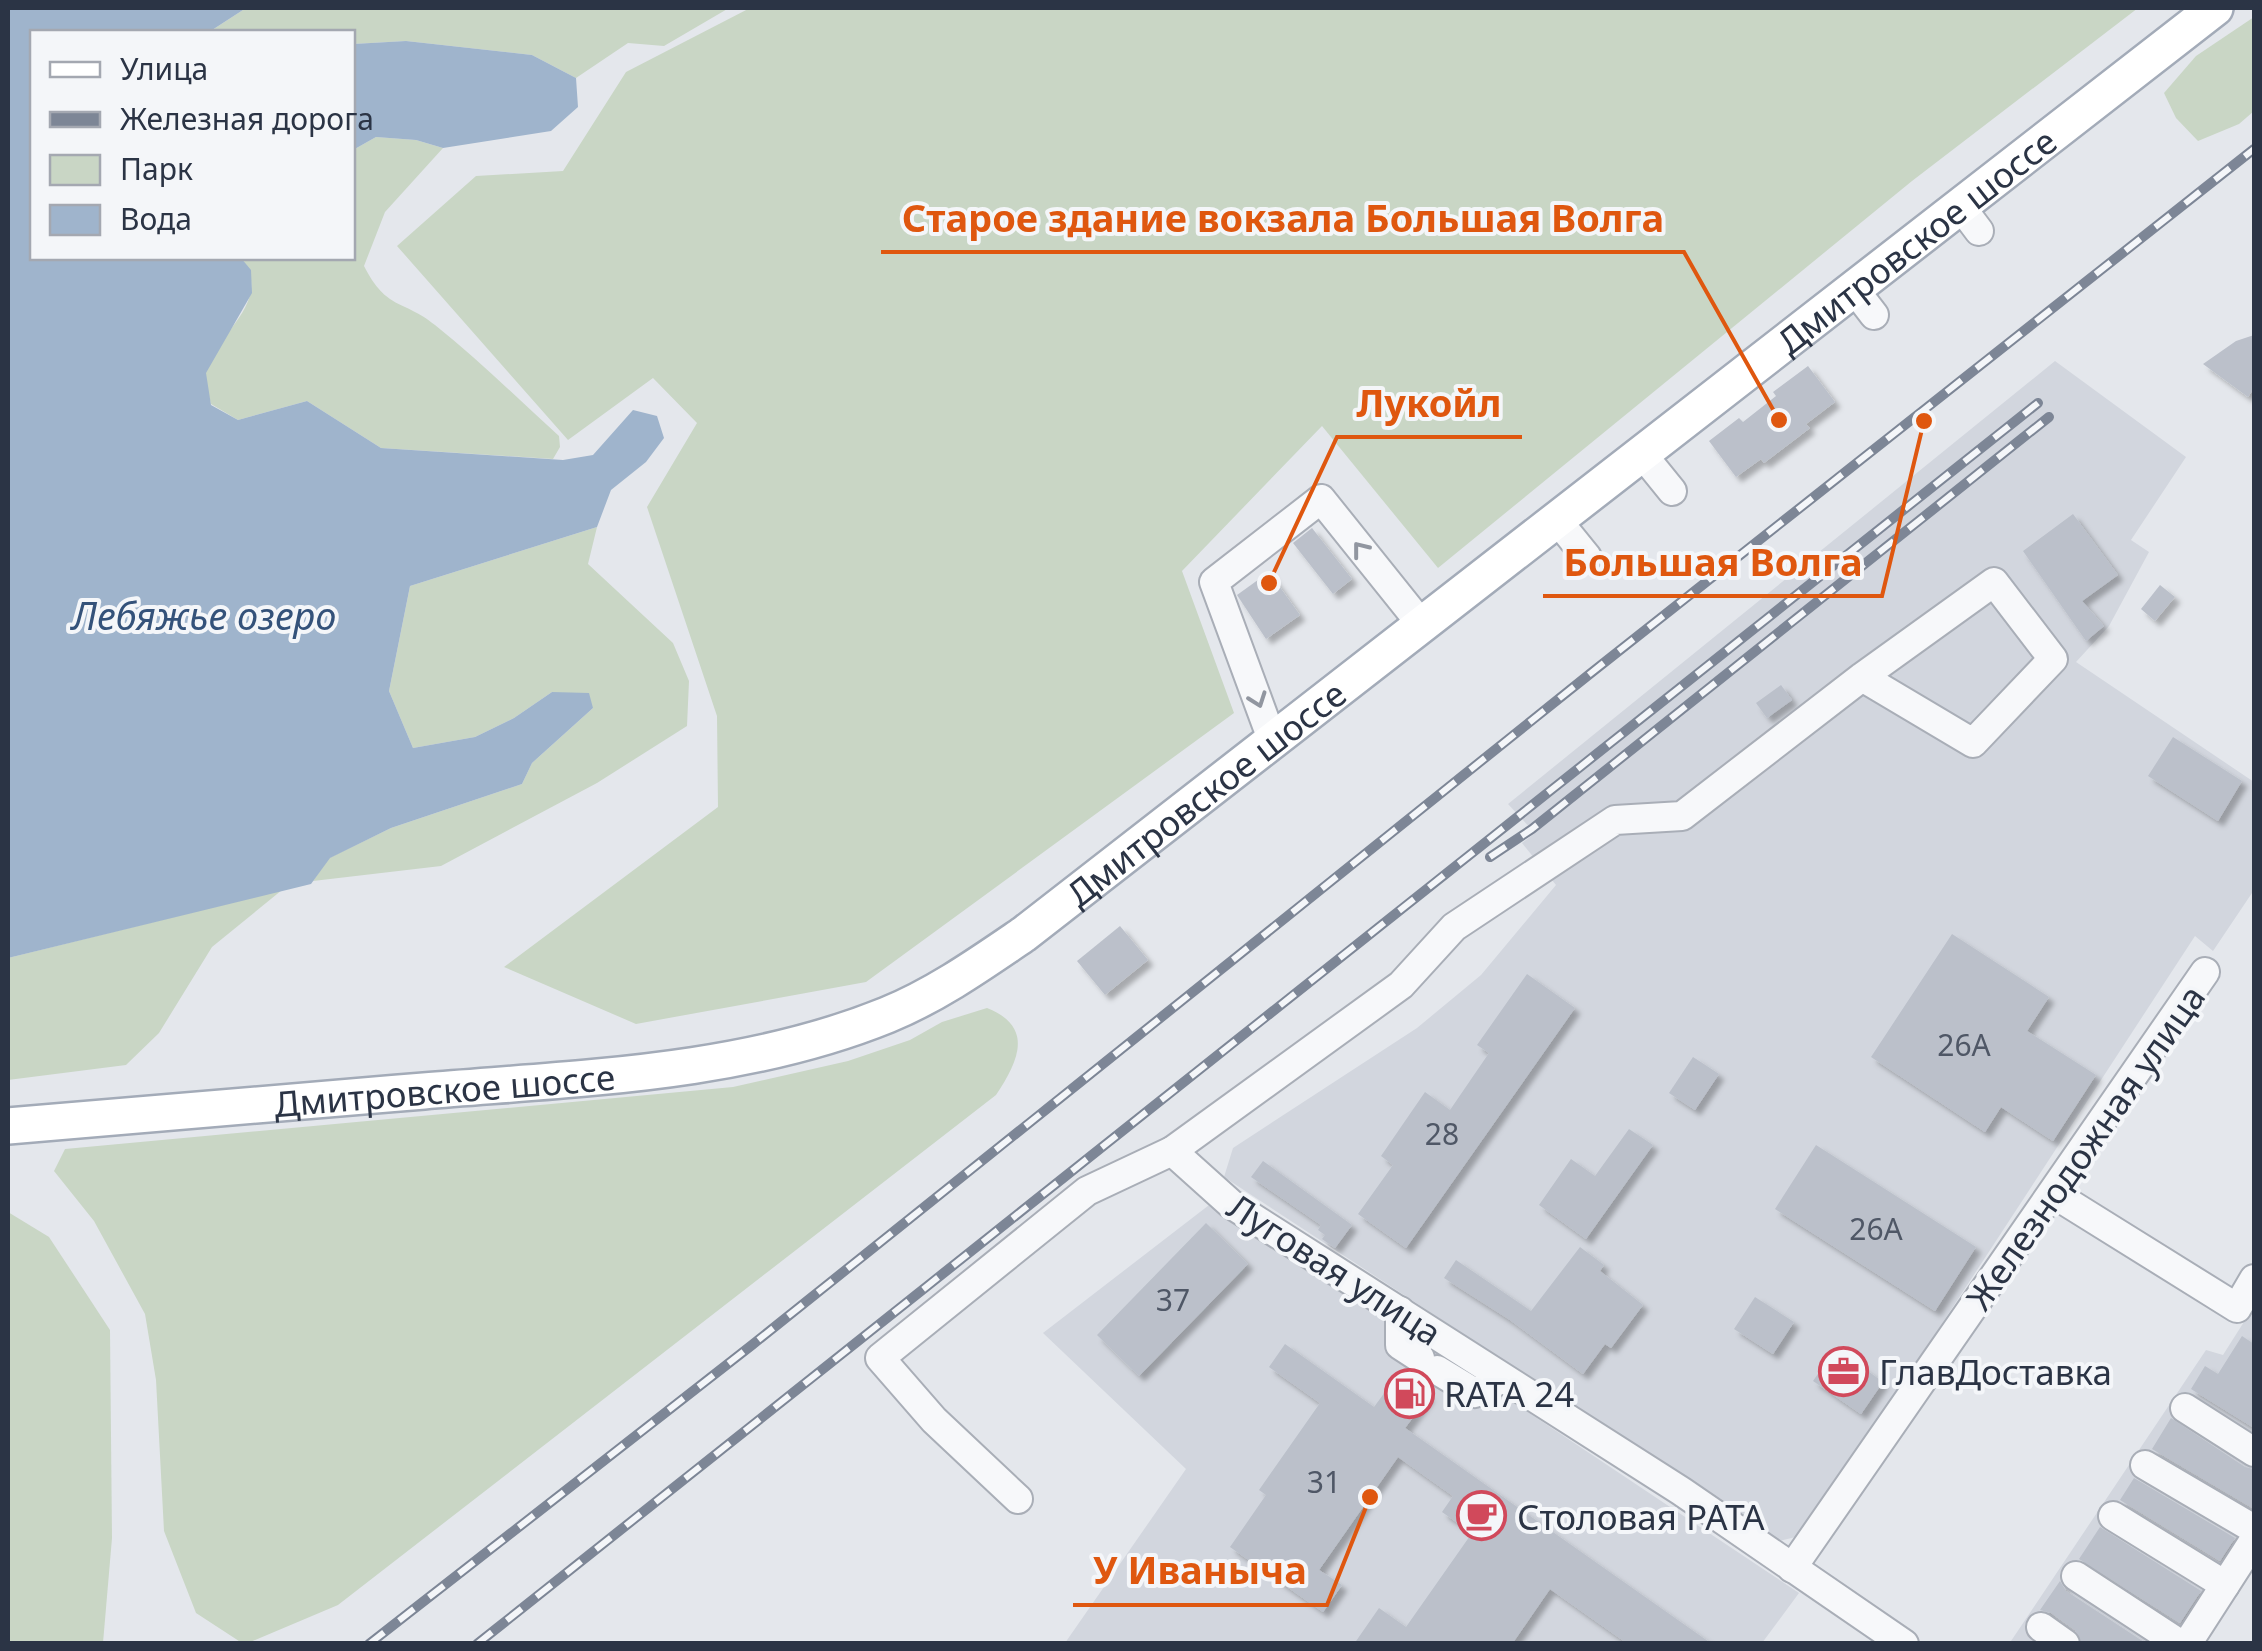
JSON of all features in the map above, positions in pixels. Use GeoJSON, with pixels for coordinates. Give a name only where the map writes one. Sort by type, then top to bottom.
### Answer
{"type":"FeatureCollection","features":[{"type":"Feature","properties":{"kind":"main road","name":"Дмитровское шоссе"},"geometry":{"type":"LineString","coordinates":[[8,1126],[652,1070],[801,1044],[887,1015],[930,995],[1024,934],[1642,454],[1864,302],[1970,219],[2216,8]]}},
{"type":"Feature","properties":{"kind":"street"},"geometry":{"type":"LineString","coordinates":[[1642,454],[1672,491]]}},
{"type":"Feature","properties":{"kind":"street"},"geometry":{"type":"LineString","coordinates":[[1273,742],[1214,582],[1321,499],[1422,624]]}},
{"type":"Feature","properties":{"kind":"street"},"geometry":{"type":"LineString","coordinates":[[1557,520],[1587,557]]}},
{"type":"Feature","properties":{"kind":"street"},"geometry":{"type":"LineString","coordinates":[[1018,1499],[934,1420],[880,1358],[1087,1191],[1172,1151],[1402,985],[1454,927],[1615,820],[1682,816],[1862,676],[1994,582],[2052,659],[1973,743],[1862,676]]}},
{"type":"Feature","properties":{"kind":"street","name":"Железнодожная улица"},"geometry":{"type":"LineString","coordinates":[[1792,1568],[2205,972]]}},
{"type":"Feature","properties":{"kind":"street","name":"Луговая улица"},"geometry":{"type":"LineString","coordinates":[[1172,1151],[1231,1204],[1681,1492],[1904,1644]]}},
{"type":"Feature","properties":{"kind":"street"},"geometry":{"type":"LineString","coordinates":[[2054,1194],[2237,1308],[2254,1279]]}},
{"type":"Feature","properties":{"kind":"street"},"geometry":{"type":"LineString","coordinates":[[1400,1311],[1400,1345],[1428,1364],[1475,1393],[1501,1379]]}},
{"type":"Feature","properties":{"kind":"street"},"geometry":{"type":"LineString","coordinates":[[2186,1408],[2254,1452]]}},
{"type":"Feature","properties":{"kind":"street"},"geometry":{"type":"LineString","coordinates":[[2144,1465],[2254,1529]]}},
{"type":"Feature","properties":{"kind":"street"},"geometry":{"type":"LineString","coordinates":[[2113,1516],[2225,1585]]}},
{"type":"Feature","properties":{"kind":"street"},"geometry":{"type":"LineString","coordinates":[[2076,1576],[2183,1644],[2254,1540]]}},
{"type":"Feature","properties":{"kind":"street"},"geometry":{"type":"LineString","coordinates":[[2041,1627],[2065,1644]]}},
{"type":"Feature","properties":{"kind":"shaded area"},"geometry":{"type":"Polygon","coordinates":[[[2055,361],[2186,457],[2131,540],[2149,552],[2109,626],[2076,662],[2254,782],[2254,890],[2213,951],[2195,936],[1804,1535],[1779,1541],[1224,1177],[1233,1148],[1417,1028],[1481,975],[1556,885],[1522,843],[1535,833],[1508,804],[2055,361]]]}},
{"type":"Feature","properties":{"kind":"shaded area"},"geometry":{"type":"Polygon","coordinates":[[[1213,1202],[1799,1593],[1762,1643],[1065,1643],[1186,1469],[1043,1333],[1213,1202]]]}},
{"type":"Feature","properties":{"kind":"shaded area"},"geometry":{"type":"Polygon","coordinates":[[[2254,1306],[2254,1551],[2194,1643],[2009,1644],[2206,1350],[2223,1355],[2254,1306]]]}},
{"type":"Feature","properties":{"kind":"green space"},"geometry":{"type":"Polygon","coordinates":[[[246,8],[729,8],[664,46],[628,43],[576,78],[532,55],[406,41],[355,44],[355,30],[212,30],[246,8]]]}},
{"type":"Feature","properties":{"kind":"green space"},"geometry":{"type":"Polygon","coordinates":[[[750,8],[2138,8],[1912,181],[1438,568],[1322,426],[1182,571],[1234,713],[866,982],[636,1024],[504,967],[718,807],[717,716],[647,507],[697,423],[653,378],[568,440],[397,246],[476,176],[563,171],[626,72],[750,8]]]}},
{"type":"Feature","properties":{"kind":"green space"},"geometry":{"type":"Polygon","coordinates":[[[2254,17],[2254,111],[2239,124],[2198,141],[2176,118],[2164,93],[2196,56],[2254,17]]]}},
{"type":"Feature","properties":{"kind":"green space"},"geometry":{"type":"Polygon","coordinates":[[[376,137],[416,140],[443,148],[385,212],[364,266],[388,298],[435,325],[559,436],[560,447],[553,459],[381,448],[307,401],[238,420],[211,404],[206,372],[211,358],[240,317],[251,289],[250,274],[242,260],[355,260],[355,149],[376,137]]]}},
{"type":"Feature","properties":{"kind":"green space"},"geometry":{"type":"Polygon","coordinates":[[[597,527],[588,564],[673,643],[689,681],[687,726],[597,783],[441,866],[313,881],[329,858],[391,828],[522,784],[532,763],[593,708],[552,692],[514,718],[475,737],[413,748],[389,691],[410,586],[597,527]]]}},
{"type":"Feature","properties":{"kind":"green space"},"geometry":{"type":"Polygon","coordinates":[[[282,890],[212,947],[159,1033],[126,1065],[8,1080],[8,958],[282,890]]]}},
{"type":"Feature","properties":{"kind":"green space"},"geometry":{"type":"Polygon","coordinates":[[[987,1008],[1012,1025],[1017,1035],[1011,1070],[996,1095],[338,1605],[248,1643],[196,1613],[164,1531],[156,1380],[145,1314],[94,1221],[54,1171],[65,1149],[733,1087],[848,1061],[987,1008]]]}},
{"type":"Feature","properties":{"kind":"green space"},"geometry":{"type":"Polygon","coordinates":[[[8,1212],[49,1237],[110,1330],[112,1538],[103,1643],[8,1643],[8,1212]]]}},
{"type":"Feature","properties":{"kind":"water","name":"Лебяжье озеро"},"geometry":{"type":"Polygon","coordinates":[[[8,8],[246,8],[212,30],[30,30],[30,260],[243,260],[251,270],[252,293],[206,373],[211,405],[238,420],[307,401],[381,448],[563,460],[593,455],[633,410],[657,416],[664,438],[646,462],[611,490],[597,527],[410,586],[389,691],[413,748],[475,737],[514,718],[552,692],[589,693],[593,708],[532,763],[522,784],[391,828],[330,858],[311,884],[8,958],[8,8]]]}},
{"type":"Feature","properties":{"kind":"water"},"geometry":{"type":"Polygon","coordinates":[[[406,41],[532,55],[576,78],[578,107],[551,131],[443,148],[416,140],[376,137],[355,149],[355,44],[406,41]]]}},
{"type":"Feature","properties":{"kind":"building"},"geometry":{"type":"Polygon","coordinates":[[[2254,335],[2254,388],[2248,397],[2203,364],[2236,341],[2254,335]]]}},
{"type":"Feature","properties":{"kind":"building"},"geometry":{"type":"Polygon","coordinates":[[[1808,366],[1835,402],[1806,424],[1810,428],[1764,463],[1761,459],[1736,477],[1709,441],[1739,418],[1743,422],[1776,396],[1773,392],[1808,366]]]}},
{"type":"Feature","properties":{"kind":"building"},"geometry":{"type":"Polygon","coordinates":[[[2073,514],[2118,575],[2082,601],[2104,626],[2086,641],[2023,551],[2073,514]]]}},
{"type":"Feature","properties":{"kind":"building"},"geometry":{"type":"Polygon","coordinates":[[[1312,528],[1352,579],[1333,594],[1293,543],[1312,528]]]}},
{"type":"Feature","properties":{"kind":"building"},"geometry":{"type":"Polygon","coordinates":[[[1269,572],[1300,615],[1266,639],[1237,595],[1269,572]]]}},
{"type":"Feature","properties":{"kind":"building"},"geometry":{"type":"Polygon","coordinates":[[[2160,585],[2175,597],[2155,621],[2141,609],[2160,585]]]}},
{"type":"Feature","properties":{"kind":"building"},"geometry":{"type":"Polygon","coordinates":[[[1781,685],[1792,700],[1767,718],[1756,703],[1781,685]]]}},
{"type":"Feature","properties":{"kind":"building"},"geometry":{"type":"Polygon","coordinates":[[[2173,737],[2242,781],[2218,821],[2148,776],[2173,737]]]}},
{"type":"Feature","properties":{"kind":"building"},"geometry":{"type":"Polygon","coordinates":[[[1120,926],[1148,960],[1105,995],[1077,961],[1120,926]]]}},
{"type":"Feature","properties":{"kind":"building"},"geometry":{"type":"Polygon","coordinates":[[[1952,934],[2049,997],[2027,1031],[2096,1075],[2053,1141],[2001,1107],[1985,1132],[1871,1057],[1952,934]]]}},
{"type":"Feature","properties":{"kind":"building"},"geometry":{"type":"Polygon","coordinates":[[[1527,974],[1575,1008],[1406,1248],[1358,1214],[1393,1165],[1381,1156],[1425,1092],[1450,1110],[1489,1053],[1477,1045],[1527,974]]]}},
{"type":"Feature","properties":{"kind":"building"},"geometry":{"type":"Polygon","coordinates":[[[1693,1057],[1719,1074],[1695,1110],[1669,1093],[1693,1057]]]}},
{"type":"Feature","properties":{"kind":"building"},"geometry":{"type":"Polygon","coordinates":[[[1629,1129],[1653,1145],[1586,1239],[1539,1205],[1571,1159],[1595,1176],[1629,1129]]]}},
{"type":"Feature","properties":{"kind":"building"},"geometry":{"type":"Polygon","coordinates":[[[1816,1145],[1976,1247],[1935,1311],[1775,1209],[1816,1145]]]}},
{"type":"Feature","properties":{"kind":"building"},"geometry":{"type":"Polygon","coordinates":[[[1263,1161],[1352,1225],[1335,1248],[1322,1239],[1325,1235],[1318,1230],[1321,1225],[1251,1177],[1263,1161]]]}},
{"type":"Feature","properties":{"kind":"building"},"geometry":{"type":"Polygon","coordinates":[[[1206,1223],[1248,1264],[1139,1376],[1097,1335],[1206,1223]]]}},
{"type":"Feature","properties":{"kind":"building"},"geometry":{"type":"Polygon","coordinates":[[[1580,1247],[1604,1265],[1600,1271],[1643,1305],[1611,1348],[1605,1344],[1583,1374],[1444,1278],[1456,1260],[1531,1311],[1580,1247]]]}},
{"type":"Feature","properties":{"kind":"building"},"geometry":{"type":"Polygon","coordinates":[[[1755,1297],[1794,1322],[1773,1354],[1734,1329],[1755,1297]]]}},
{"type":"Feature","properties":{"kind":"building"},"geometry":{"type":"Polygon","coordinates":[[[2242,1336],[2254,1344],[2254,1428],[2191,1389],[2205,1366],[2218,1374],[2242,1336]]]}},
{"type":"Feature","properties":{"kind":"building"},"geometry":{"type":"Polygon","coordinates":[[[1285,1344],[1374,1407],[1399,1373],[1405,1378],[1410,1372],[1421,1375],[1426,1384],[1422,1390],[1429,1396],[1405,1428],[1712,1644],[1628,1644],[1550,1589],[1512,1644],[1354,1644],[1379,1608],[1406,1627],[1472,1533],[1442,1512],[1453,1496],[1398,1457],[1319,1570],[1342,1585],[1323,1612],[1230,1547],[1266,1495],[1259,1490],[1320,1403],[1269,1367],[1285,1344]]]}},
{"type":"Feature","properties":{"kind":"building"},"geometry":{"type":"Polygon","coordinates":[[[1836,1348],[1883,1382],[1861,1414],[1813,1381],[1836,1348]]]}},
{"type":"Feature","properties":{"kind":"building"},"geometry":{"type":"Polygon","coordinates":[[[2171,1418],[2245,1467],[2254,1469],[2254,1509],[2152,1449],[2171,1418]]]}},
{"type":"Feature","properties":{"kind":"building"},"geometry":{"type":"Polygon","coordinates":[[[2134,1478],[2235,1538],[2220,1561],[2120,1500],[2134,1478]]]}},
{"type":"Feature","properties":{"kind":"building"},"geometry":{"type":"Polygon","coordinates":[[[2100,1527],[2201,1591],[2180,1623],[2079,1559],[2100,1527]]]}},
{"type":"Feature","properties":{"kind":"building"},"geometry":{"type":"Polygon","coordinates":[[[2060,1581],[2066,1591],[2147,1644],[2082,1644],[2075,1630],[2040,1610],[2060,1581]]]}},
{"type":"Feature","properties":{"kind":"railway"},"geometry":{"type":"LineString","coordinates":[[369,1644],[752,1345],[1591,673],[2254,149]]}},
{"type":"Feature","properties":{"kind":"railway"},"geometry":{"type":"LineString","coordinates":[[477,1644],[2038,403]]}},
{"type":"Feature","properties":{"kind":"railway"},"geometry":{"type":"LineString","coordinates":[[1490,857],[1532,829],[2049,417]]}},
{"type":"Feature","properties":{"kind":"place","name":"Старое здание вокзала Большая Волга"},"geometry":{"type":"Point","coordinates":[1779,420]}},
{"type":"Feature","properties":{"kind":"place","name":"Большая Волга"},"geometry":{"type":"Point","coordinates":[1924,421]}},
{"type":"Feature","properties":{"kind":"place","name":"Лукойл"},"geometry":{"type":"Point","coordinates":[1269,583]}},
{"type":"Feature","properties":{"kind":"place","name":"ГлавДоставка"},"geometry":{"type":"Point","coordinates":[1844,1371]}},
{"type":"Feature","properties":{"kind":"place","name":"RATA 24"},"geometry":{"type":"Point","coordinates":[1409,1393]}},
{"type":"Feature","properties":{"kind":"place","name":"У Иваныча"},"geometry":{"type":"Point","coordinates":[1370,1497]}},
{"type":"Feature","properties":{"kind":"place","name":"Столовая РАТА"},"geometry":{"type":"Point","coordinates":[1482,1516]}}]}
